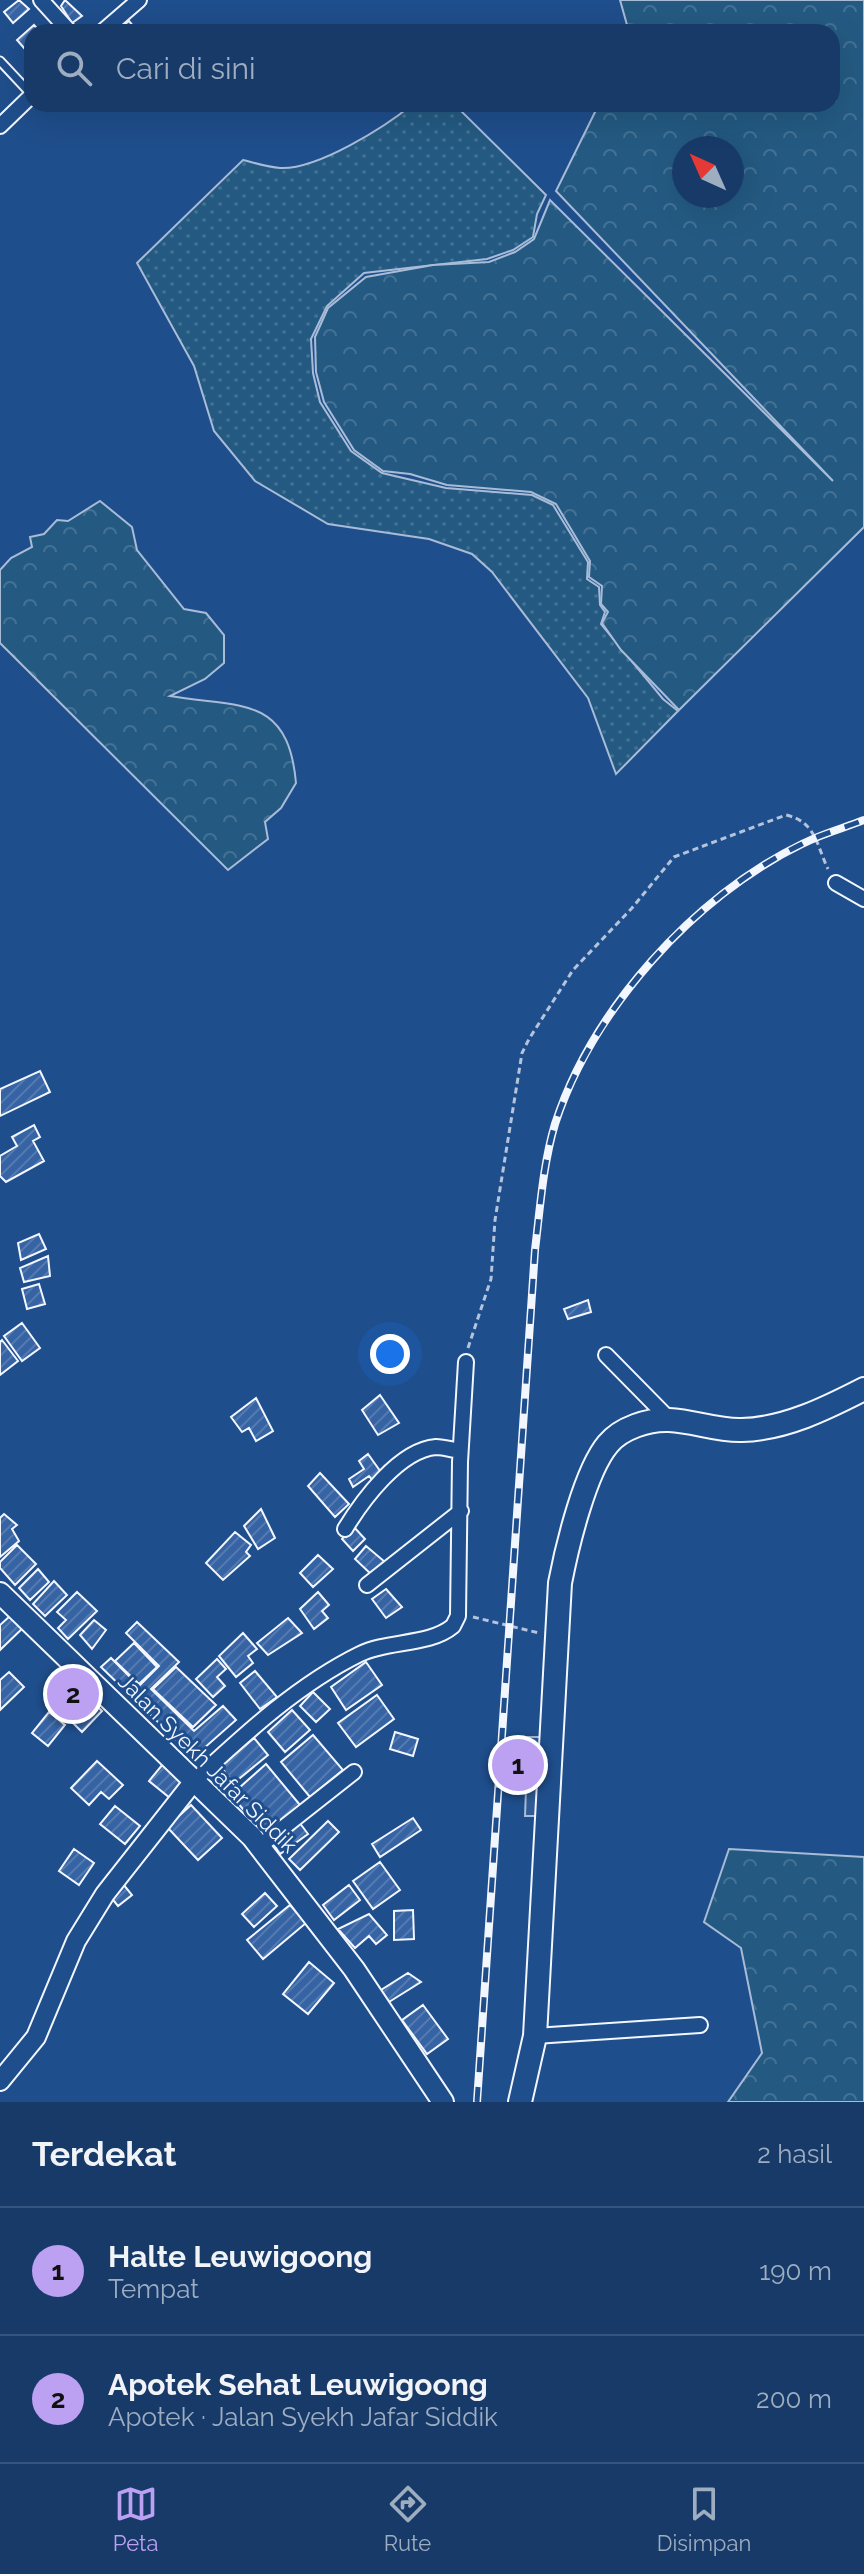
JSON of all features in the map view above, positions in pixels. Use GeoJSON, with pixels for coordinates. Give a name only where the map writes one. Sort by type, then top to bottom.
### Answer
{"type":"FeatureCollection","features":[{"type":"Feature","properties":{"kind":"main road"},"geometry":{"type":"LineString","coordinates":[[520,2102],[535,2036],[557,1634],[568,1545],[599,1458],[619,1434],[638,1425],[670,1420],[721,1430],[763,1428],[786,1423],[864,1389]]}},
{"type":"Feature","properties":{"kind":"main road","name":"Jalan Syekh Jafar Siddik"},"geometry":{"type":"LineString","coordinates":[[0,1593],[260,1846],[354,1969],[443,2102]]}},
{"type":"Feature","properties":{"kind":"street"},"geometry":{"type":"LineString","coordinates":[[41,0],[63,24]]}},
{"type":"Feature","properties":{"kind":"street"},"geometry":{"type":"LineString","coordinates":[[109,24],[129,3]]}},
{"type":"Feature","properties":{"kind":"street"},"geometry":{"type":"LineString","coordinates":[[0,126],[24,103]]}},
{"type":"Feature","properties":{"kind":"street"},"geometry":{"type":"LineString","coordinates":[[836,883],[864,899]]}},
{"type":"Feature","properties":{"kind":"street"},"geometry":{"type":"LineString","coordinates":[[606,1355],[670,1420]]}},
{"type":"Feature","properties":{"kind":"street"},"geometry":{"type":"LineString","coordinates":[[0,2081],[36,2037],[76,1941],[105,1894],[194,1781],[256,1723],[331,1671],[376,1648],[449,1629],[458,1616],[460,1451],[466,1362]]}},
{"type":"Feature","properties":{"kind":"street"},"geometry":{"type":"LineString","coordinates":[[345,1529],[373,1488],[413,1457],[435,1447],[460,1451]]}},
{"type":"Feature","properties":{"kind":"street"},"geometry":{"type":"LineString","coordinates":[[367,1585],[461,1511]]}},
{"type":"Feature","properties":{"kind":"street"},"geometry":{"type":"LineString","coordinates":[[260,1846],[354,1772]]}},
{"type":"Feature","properties":{"kind":"street"},"geometry":{"type":"LineString","coordinates":[[535,2036],[700,2025]]}},
{"type":"Feature","properties":{"kind":"lane"},"geometry":{"type":"LineString","coordinates":[[0,61],[24,86]]}},
{"type":"Feature","properties":{"kind":"path"},"geometry":{"type":"LineString","coordinates":[[466,1362],[471,1333],[491,1279],[495,1220],[522,1053],[573,970],[674,857],[732,839],[767,821],[786,815],[807,823],[836,883]]}},
{"type":"Feature","properties":{"kind":"path"},"geometry":{"type":"LineString","coordinates":[[458,1616],[489,1619],[533,1632],[557,1634]]}},
{"type":"Feature","properties":{"kind":"green space"},"geometry":{"type":"Polygon","coordinates":[[[620,0],[864,0],[864,527],[679,710],[621,650],[602,623],[608,612],[601,604],[602,586],[589,577],[590,561],[556,504],[531,492],[447,485],[410,474],[383,471],[354,450],[324,402],[316,372],[315,337],[328,308],[366,277],[433,265],[489,262],[515,252],[534,239],[550,200],[833,481],[556,191],[595,112],[840,112],[840,24],[627,24],[620,0]]]}},
{"type":"Feature","properties":{"kind":"green space"},"geometry":{"type":"Polygon","coordinates":[[[402,112],[462,112],[546,195],[537,214],[533,237],[513,250],[487,259],[364,273],[327,306],[311,339],[313,373],[320,402],[351,451],[382,473],[446,488],[532,495],[553,505],[588,562],[587,579],[599,587],[600,605],[605,612],[601,624],[663,699],[678,711],[616,774],[588,698],[492,572],[472,554],[429,539],[328,524],[255,481],[214,431],[194,366],[137,263],[243,160],[280,168],[295,167],[331,155],[402,112]]]}},
{"type":"Feature","properties":{"kind":"green space"},"geometry":{"type":"Polygon","coordinates":[[[100,501],[132,527],[137,550],[184,609],[206,613],[224,635],[224,663],[205,679],[170,696],[238,705],[256,711],[271,720],[283,734],[291,754],[296,783],[281,808],[265,822],[268,839],[228,870],[0,643],[0,570],[11,558],[32,547],[30,537],[44,534],[57,520],[68,521],[100,501]]]}},
{"type":"Feature","properties":{"kind":"green space"},"geometry":{"type":"Polygon","coordinates":[[[729,1849],[864,1857],[864,2102],[728,2102],[762,2053],[741,1948],[704,1922],[729,1849]]]}},
{"type":"Feature","properties":{"kind":"shaded area"},"geometry":{"type":"Polygon","coordinates":[[[528,1737],[544,1737],[540,1816],[525,1816],[528,1737]]]}},
{"type":"Feature","properties":{"kind":"building"},"geometry":{"type":"Polygon","coordinates":[[[19,0],[29,9],[13,23],[4,12],[19,0]]]}},
{"type":"Feature","properties":{"kind":"building"},"geometry":{"type":"Polygon","coordinates":[[[65,0],[82,16],[72,23],[61,6],[65,0]]]}},
{"type":"Feature","properties":{"kind":"building"},"geometry":{"type":"Polygon","coordinates":[[[24,34],[24,48],[17,40],[24,34]]]}},
{"type":"Feature","properties":{"kind":"building"},"geometry":{"type":"Polygon","coordinates":[[[40,1071],[50,1092],[0,1116],[0,1089],[40,1071]]]}},
{"type":"Feature","properties":{"kind":"building"},"geometry":{"type":"Polygon","coordinates":[[[34,1125],[40,1137],[33,1141],[44,1161],[6,1182],[0,1176],[0,1156],[17,1146],[12,1137],[34,1125]]]}},
{"type":"Feature","properties":{"kind":"building"},"geometry":{"type":"Polygon","coordinates":[[[39,1234],[46,1249],[21,1260],[18,1243],[39,1234]]]}},
{"type":"Feature","properties":{"kind":"building"},"geometry":{"type":"Polygon","coordinates":[[[48,1256],[50,1276],[24,1282],[20,1268],[48,1256]]]}},
{"type":"Feature","properties":{"kind":"building"},"geometry":{"type":"Polygon","coordinates":[[[39,1284],[45,1304],[27,1309],[22,1289],[39,1284]]]}},
{"type":"Feature","properties":{"kind":"building"},"geometry":{"type":"Polygon","coordinates":[[[588,1300],[591,1312],[568,1319],[564,1309],[588,1300]]]}},
{"type":"Feature","properties":{"kind":"building"},"geometry":{"type":"Polygon","coordinates":[[[22,1323],[40,1348],[22,1361],[4,1336],[22,1323]]]}},
{"type":"Feature","properties":{"kind":"building"},"geometry":{"type":"Polygon","coordinates":[[[2,1340],[18,1361],[0,1375],[0,1342],[2,1340]]]}},
{"type":"Feature","properties":{"kind":"building"},"geometry":{"type":"Polygon","coordinates":[[[380,1395],[399,1423],[378,1435],[362,1410],[380,1395]]]}},
{"type":"Feature","properties":{"kind":"building"},"geometry":{"type":"Polygon","coordinates":[[[256,1398],[273,1431],[256,1441],[249,1428],[242,1432],[231,1417],[256,1398]]]}},
{"type":"Feature","properties":{"kind":"building"},"geometry":{"type":"Polygon","coordinates":[[[368,1454],[383,1475],[374,1482],[369,1476],[353,1487],[349,1479],[364,1469],[359,1461],[368,1454]]]}},
{"type":"Feature","properties":{"kind":"building"},"geometry":{"type":"Polygon","coordinates":[[[320,1473],[349,1504],[335,1517],[308,1486],[320,1473]]]}},
{"type":"Feature","properties":{"kind":"building"},"geometry":{"type":"Polygon","coordinates":[[[261,1509],[275,1538],[258,1549],[244,1526],[261,1509]]]}},
{"type":"Feature","properties":{"kind":"building"},"geometry":{"type":"Polygon","coordinates":[[[4,1514],[17,1525],[12,1529],[19,1541],[0,1557],[0,1518],[4,1514]]]}},
{"type":"Feature","properties":{"kind":"building"},"geometry":{"type":"Polygon","coordinates":[[[353,1526],[365,1539],[353,1551],[342,1539],[353,1526]]]}},
{"type":"Feature","properties":{"kind":"building"},"geometry":{"type":"Polygon","coordinates":[[[235,1532],[251,1545],[246,1552],[250,1556],[223,1580],[206,1563],[235,1532]]]}},
{"type":"Feature","properties":{"kind":"building"},"geometry":{"type":"Polygon","coordinates":[[[17,1545],[36,1564],[15,1585],[0,1568],[0,1562],[17,1545]]]}},
{"type":"Feature","properties":{"kind":"building"},"geometry":{"type":"Polygon","coordinates":[[[366,1546],[385,1562],[373,1576],[355,1559],[366,1546]]]}},
{"type":"Feature","properties":{"kind":"building"},"geometry":{"type":"Polygon","coordinates":[[[318,1555],[333,1569],[313,1587],[300,1573],[318,1555]]]}},
{"type":"Feature","properties":{"kind":"building"},"geometry":{"type":"Polygon","coordinates":[[[38,1569],[49,1582],[30,1600],[19,1588],[38,1569]]]}},
{"type":"Feature","properties":{"kind":"building"},"geometry":{"type":"Polygon","coordinates":[[[54,1581],[67,1595],[45,1616],[33,1604],[54,1581]]]}},
{"type":"Feature","properties":{"kind":"building"},"geometry":{"type":"Polygon","coordinates":[[[386,1589],[402,1607],[386,1618],[372,1599],[386,1589]]]}},
{"type":"Feature","properties":{"kind":"building"},"geometry":{"type":"Polygon","coordinates":[[[77,1592],[97,1611],[68,1639],[58,1628],[66,1620],[57,1612],[77,1592]]]}},
{"type":"Feature","properties":{"kind":"building"},"geometry":{"type":"Polygon","coordinates":[[[318,1592],[329,1605],[322,1611],[328,1618],[314,1629],[300,1609],[318,1592]]]}},
{"type":"Feature","properties":{"kind":"building"},"geometry":{"type":"Polygon","coordinates":[[[10,1616],[25,1626],[0,1650],[0,1625],[10,1616]]]}},
{"type":"Feature","properties":{"kind":"building"},"geometry":{"type":"Polygon","coordinates":[[[288,1618],[302,1633],[268,1655],[257,1643],[288,1618]]]}},
{"type":"Feature","properties":{"kind":"building"},"geometry":{"type":"Polygon","coordinates":[[[94,1620],[106,1630],[92,1649],[80,1635],[94,1620]]]}},
{"type":"Feature","properties":{"kind":"building"},"geometry":{"type":"Polygon","coordinates":[[[137,1622],[179,1662],[151,1689],[194,1731],[223,1706],[236,1720],[194,1757],[101,1667],[111,1658],[139,1686],[159,1666],[126,1633],[137,1622]]]}},
{"type":"Feature","properties":{"kind":"building"},"geometry":{"type":"Polygon","coordinates":[[[243,1633],[257,1649],[248,1656],[253,1663],[236,1677],[219,1656],[243,1633]]]}},
{"type":"Feature","properties":{"kind":"building"},"geometry":{"type":"Polygon","coordinates":[[[134,1643],[157,1667],[139,1684],[115,1661],[134,1643]]]}},
{"type":"Feature","properties":{"kind":"building"},"geometry":{"type":"Polygon","coordinates":[[[217,1659],[226,1669],[217,1677],[225,1686],[213,1697],[196,1679],[217,1659]]]}},
{"type":"Feature","properties":{"kind":"building"},"geometry":{"type":"Polygon","coordinates":[[[366,1662],[382,1685],[346,1710],[331,1687],[366,1662]]]}},
{"type":"Feature","properties":{"kind":"building"},"geometry":{"type":"Polygon","coordinates":[[[176,1667],[216,1705],[193,1727],[153,1689],[176,1667]]]}},
{"type":"Feature","properties":{"kind":"building"},"geometry":{"type":"Polygon","coordinates":[[[255,1671],[277,1697],[260,1709],[240,1683],[255,1671]]]}},
{"type":"Feature","properties":{"kind":"building"},"geometry":{"type":"Polygon","coordinates":[[[9,1672],[24,1687],[0,1710],[0,1680],[9,1672]]]}},
{"type":"Feature","properties":{"kind":"building"},"geometry":{"type":"Polygon","coordinates":[[[313,1692],[330,1709],[316,1722],[300,1706],[313,1692]]]}},
{"type":"Feature","properties":{"kind":"building"},"geometry":{"type":"Polygon","coordinates":[[[60,1695],[75,1710],[88,1697],[102,1711],[82,1732],[53,1703],[60,1695]]]}},
{"type":"Feature","properties":{"kind":"building"},"geometry":{"type":"Polygon","coordinates":[[[377,1695],[394,1719],[356,1747],[338,1723],[377,1695]]]}},
{"type":"Feature","properties":{"kind":"building"},"geometry":{"type":"Polygon","coordinates":[[[292,1710],[310,1730],[285,1752],[268,1732],[292,1710]]]}},
{"type":"Feature","properties":{"kind":"building"},"geometry":{"type":"Polygon","coordinates":[[[49,1712],[65,1725],[48,1746],[32,1733],[49,1712]]]}},
{"type":"Feature","properties":{"kind":"building"},"geometry":{"type":"Polygon","coordinates":[[[395,1732],[418,1739],[413,1756],[390,1749],[395,1732]]]}},
{"type":"Feature","properties":{"kind":"building"},"geometry":{"type":"Polygon","coordinates":[[[313,1735],[343,1770],[310,1797],[281,1762],[313,1735]]]}},
{"type":"Feature","properties":{"kind":"building"},"geometry":{"type":"Polygon","coordinates":[[[254,1738],[268,1755],[234,1783],[220,1766],[254,1738]]]}},
{"type":"Feature","properties":{"kind":"building"},"geometry":{"type":"Polygon","coordinates":[[[513,1744],[526,1745],[524,1786],[511,1786],[513,1744]]]}},
{"type":"Feature","properties":{"kind":"building"},"geometry":{"type":"Polygon","coordinates":[[[97,1761],[123,1785],[109,1799],[101,1792],[89,1805],[71,1788],[97,1761]]]}},
{"type":"Feature","properties":{"kind":"building"},"geometry":{"type":"Polygon","coordinates":[[[163,1764],[184,1782],[170,1798],[149,1781],[163,1764]]]}},
{"type":"Feature","properties":{"kind":"building"},"geometry":{"type":"Polygon","coordinates":[[[266,1764],[300,1805],[265,1835],[231,1795],[266,1764]]]}},
{"type":"Feature","properties":{"kind":"building"},"geometry":{"type":"Polygon","coordinates":[[[191,1805],[222,1838],[198,1860],[167,1827],[191,1805]]]}},
{"type":"Feature","properties":{"kind":"building"},"geometry":{"type":"Polygon","coordinates":[[[115,1806],[140,1826],[125,1844],[100,1824],[115,1806]]]}},
{"type":"Feature","properties":{"kind":"building"},"geometry":{"type":"Polygon","coordinates":[[[413,1818],[421,1830],[380,1857],[372,1844],[413,1818]]]}},
{"type":"Feature","properties":{"kind":"building"},"geometry":{"type":"Polygon","coordinates":[[[328,1821],[339,1832],[300,1870],[289,1859],[328,1821]]]}},
{"type":"Feature","properties":{"kind":"building"},"geometry":{"type":"Polygon","coordinates":[[[299,1822],[308,1834],[280,1854],[272,1842],[299,1822]]]}},
{"type":"Feature","properties":{"kind":"building"},"geometry":{"type":"Polygon","coordinates":[[[74,1849],[94,1863],[79,1885],[59,1871],[74,1849]]]}},
{"type":"Feature","properties":{"kind":"building"},"geometry":{"type":"Polygon","coordinates":[[[380,1862],[400,1890],[373,1909],[353,1881],[380,1862]]]}},
{"type":"Feature","properties":{"kind":"building"},"geometry":{"type":"Polygon","coordinates":[[[123,1884],[132,1895],[118,1906],[109,1895],[123,1884]]]}},
{"type":"Feature","properties":{"kind":"building"},"geometry":{"type":"Polygon","coordinates":[[[349,1885],[360,1900],[334,1920],[323,1905],[349,1885]]]}},
{"type":"Feature","properties":{"kind":"building"},"geometry":{"type":"Polygon","coordinates":[[[265,1893],[277,1906],[254,1927],[242,1914],[265,1893]]]}},
{"type":"Feature","properties":{"kind":"building"},"geometry":{"type":"Polygon","coordinates":[[[290,1905],[306,1923],[263,1959],[247,1940],[290,1905]]]}},
{"type":"Feature","properties":{"kind":"building"},"geometry":{"type":"Polygon","coordinates":[[[413,1910],[414,1939],[394,1940],[394,1911],[413,1910]]]}},
{"type":"Feature","properties":{"kind":"building"},"geometry":{"type":"Polygon","coordinates":[[[369,1914],[387,1935],[376,1944],[369,1936],[355,1948],[338,1929],[369,1914]]]}},
{"type":"Feature","properties":{"kind":"building"},"geometry":{"type":"Polygon","coordinates":[[[309,1962],[334,1983],[308,2014],[283,1994],[309,1962]]]}},
{"type":"Feature","properties":{"kind":"building"},"geometry":{"type":"Polygon","coordinates":[[[408,1973],[421,1982],[389,2002],[381,1990],[408,1973]]]}},
{"type":"Feature","properties":{"kind":"building"},"geometry":{"type":"Polygon","coordinates":[[[423,2005],[448,2039],[427,2054],[402,2020],[423,2005]]]}},
{"type":"Feature","properties":{"kind":"railway"},"geometry":{"type":"LineString","coordinates":[[477,2102],[535,1250],[545,1171],[555,1124],[572,1081],[594,1039],[621,999],[686,925],[762,866],[809,840],[864,820]]}},
{"type":"Feature","properties":{"kind":"place","name":"Apotek Sehat Leuwigoong"},"geometry":{"type":"Point","coordinates":[73,1694]}},
{"type":"Feature","properties":{"kind":"place","name":"Halte Leuwigoong"},"geometry":{"type":"Point","coordinates":[518,1765]}}]}
